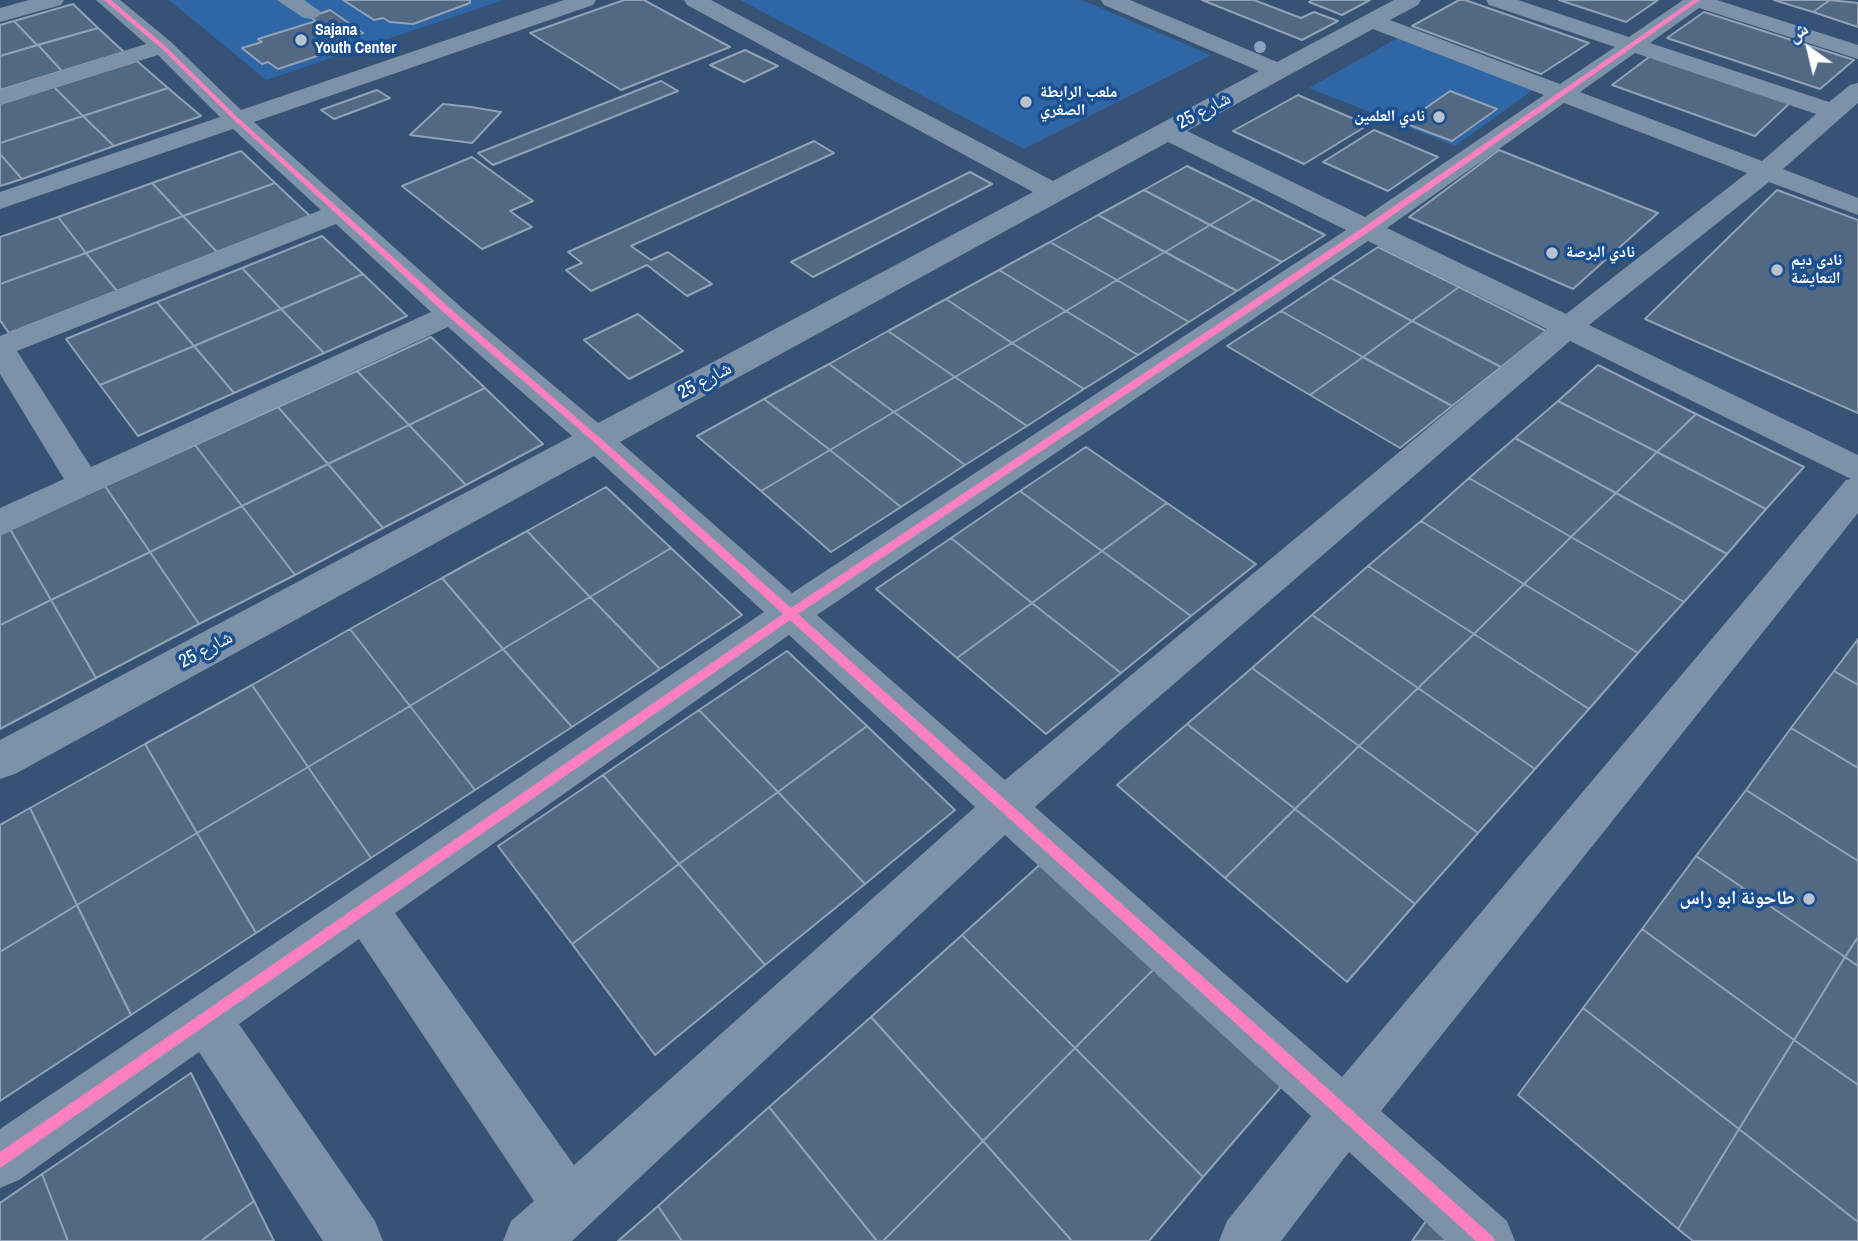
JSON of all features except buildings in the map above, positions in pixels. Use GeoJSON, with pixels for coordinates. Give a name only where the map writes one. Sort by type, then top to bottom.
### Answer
{"type":"FeatureCollection","features":[{"type":"Feature","properties":{"kind":"street"},"geometry":{"type":"LineString","coordinates":[[0,15],[53,0]]}},
{"type":"Feature","properties":{"kind":"street"},"geometry":{"type":"LineString","coordinates":[[107,0],[162,46],[235,118],[451,314],[597,440],[1487,1241]]}},
{"type":"Feature","properties":{"kind":"street"},"geometry":{"type":"LineString","coordinates":[[288,0],[310,12]]}},
{"type":"Feature","properties":{"kind":"street"},"geometry":{"type":"LineString","coordinates":[[0,201],[235,118],[585,0]]}},
{"type":"Feature","properties":{"kind":"street"},"geometry":{"type":"LineString","coordinates":[[695,0],[1054,192]]}},
{"type":"Feature","properties":{"kind":"street"},"geometry":{"type":"LineString","coordinates":[[1112,0],[1278,71]]}},
{"type":"Feature","properties":{"kind":"street","name":"شارع 25"},"geometry":{"type":"LineString","coordinates":[[0,761],[1410,0]]}},
{"type":"Feature","properties":{"kind":"street"},"geometry":{"type":"LineString","coordinates":[[1497,0],[1633,45],[1846,101]]}},
{"type":"Feature","properties":{"kind":"street"},"geometry":{"type":"LineString","coordinates":[[0,1161],[789,615],[1367,229],[1696,0],[1858,52]]}},
{"type":"Feature","properties":{"kind":"street"},"geometry":{"type":"LineString","coordinates":[[1372,21],[1858,208]]}},
{"type":"Feature","properties":{"kind":"street"},"geometry":{"type":"LineString","coordinates":[[0,98],[162,46]]}},
{"type":"Feature","properties":{"kind":"street"},"geometry":{"type":"LineString","coordinates":[[531,1241],[1006,806],[1568,327],[1765,172],[1846,101]]}},
{"type":"Feature","properties":{"kind":"street"},"geometry":{"type":"LineString","coordinates":[[1166,131],[1858,469]]}},
{"type":"Feature","properties":{"kind":"street"},"geometry":{"type":"LineString","coordinates":[[84,483],[0,348],[339,213]]}},
{"type":"Feature","properties":{"kind":"street"},"geometry":{"type":"LineString","coordinates":[[0,523],[451,314]]}},
{"type":"Feature","properties":{"kind":"street"},"geometry":{"type":"LineString","coordinates":[[1247,1241],[1346,1113],[1858,489]]}},
{"type":"Feature","properties":{"kind":"street"},"geometry":{"type":"LineString","coordinates":[[365,909],[570,1206]]}},
{"type":"Feature","properties":{"kind":"street"},"geometry":{"type":"LineString","coordinates":[[206,1018],[355,1241]]}},
{"type":"Feature","properties":{"kind":"shaded area","name":"Sajana Youth Center"},"geometry":{"type":"Polygon","coordinates":[[[169,0],[503,0],[266,80],[169,0]]]}},
{"type":"Feature","properties":{"kind":"shaded area","name":"ملعب الرابطة الصغري"},"geometry":{"type":"Polygon","coordinates":[[[740,0],[1082,0],[1211,55],[1024,149],[740,0]]]}},
{"type":"Feature","properties":{"kind":"shaded area","name":"نادي العلمين"},"geometry":{"type":"Polygon","coordinates":[[[1403,35],[1537,87],[1455,146],[1309,88],[1403,35]]]}},
{"type":"Feature","properties":{"kind":"cycle path"},"geometry":{"type":"LineString","coordinates":[[107,0],[162,46],[235,118],[451,314],[597,440],[1487,1241]]}},
{"type":"Feature","properties":{"kind":"cycle path"},"geometry":{"type":"LineString","coordinates":[[0,1161],[789,615],[1367,229],[1697,0]]}},
{"type":"Feature","properties":{"kind":"place","name":"Sajana Youth Center"},"geometry":{"type":"Point","coordinates":[301,40]}},
{"type":"Feature","properties":{"kind":"place","name":"ملعب الرابطة الصغري"},"geometry":{"type":"Point","coordinates":[1026,102]}},
{"type":"Feature","properties":{"kind":"place","name":"نادي العلمين"},"geometry":{"type":"Point","coordinates":[1439,117]}},
{"type":"Feature","properties":{"kind":"place","name":"نادي البرصة"},"geometry":{"type":"Point","coordinates":[1552,253]}},
{"type":"Feature","properties":{"kind":"place","name":"نادى ديم التعايشة"},"geometry":{"type":"Point","coordinates":[1777,270]}},
{"type":"Feature","properties":{"kind":"place","name":"طاحونة ابو راس"},"geometry":{"type":"Point","coordinates":[1809,899]}}]}
